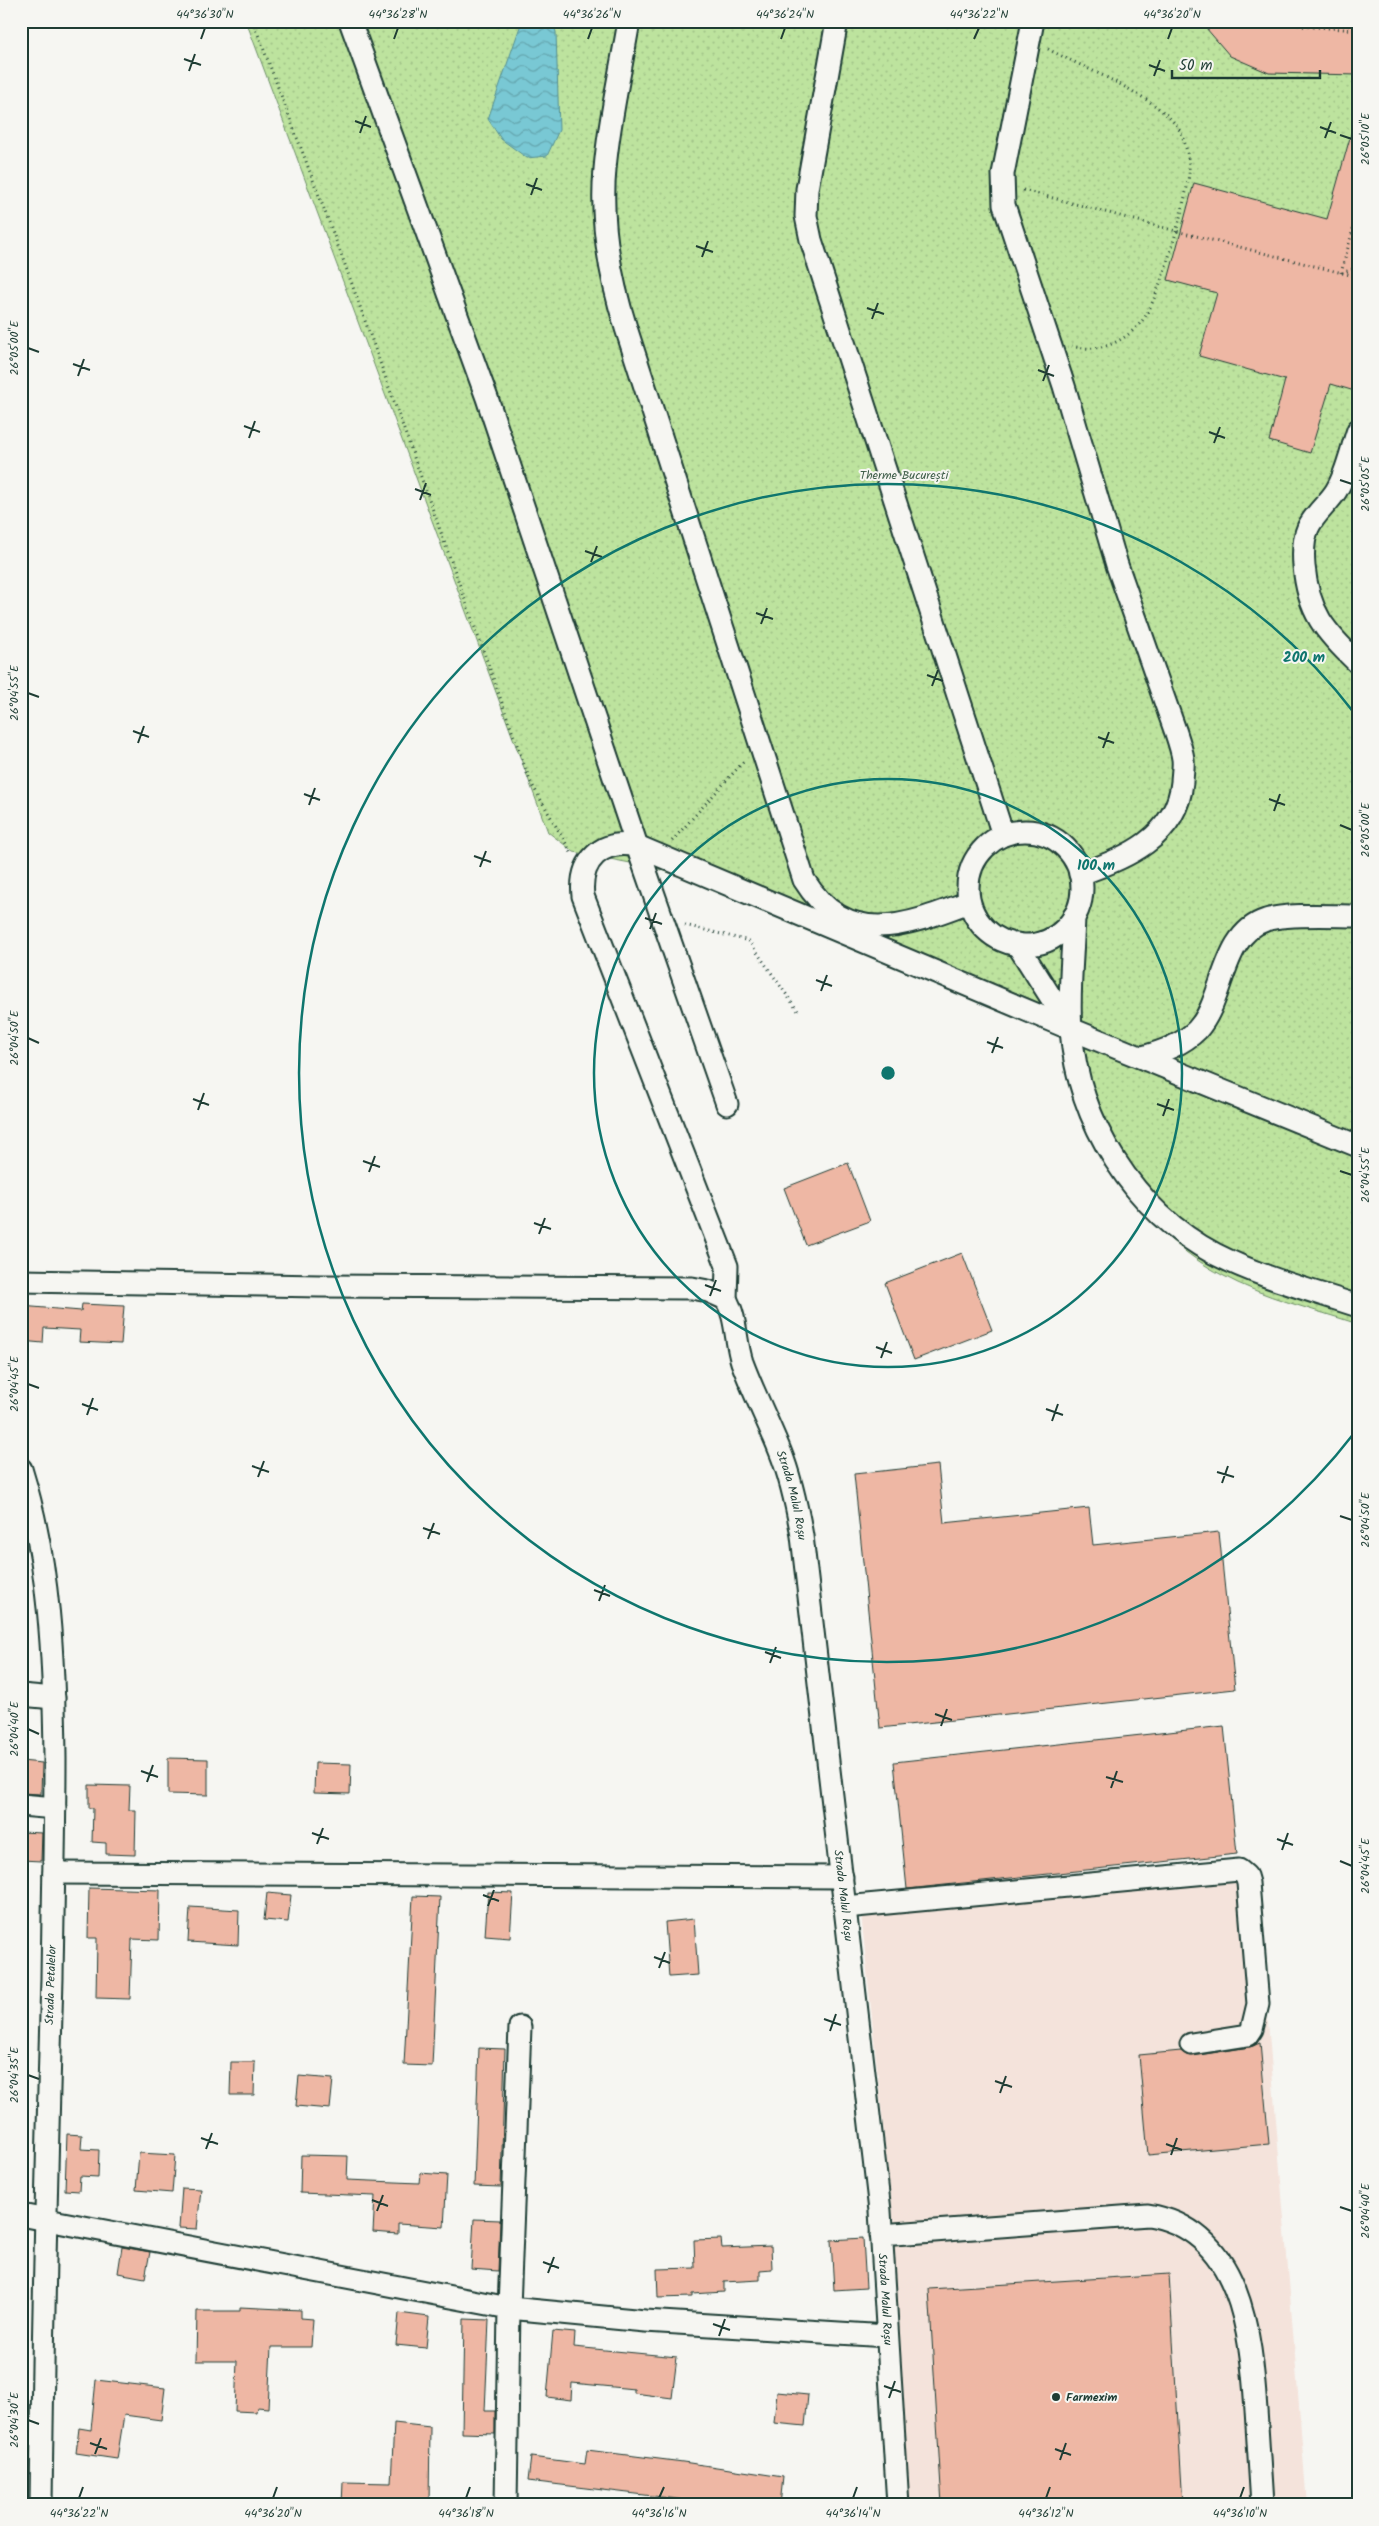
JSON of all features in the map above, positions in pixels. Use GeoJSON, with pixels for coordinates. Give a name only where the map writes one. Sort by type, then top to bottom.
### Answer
{"type":"FeatureCollection","features":[{"type":"Feature","properties":{"kind":"street"},"geometry":{"type":"LineString","coordinates":[[350,21],[487,398],[637,846],[727,1104]]}},
{"type":"Feature","properties":{"kind":"street"},"geometry":{"type":"LineString","coordinates":[[629,21],[604,170],[604,209],[609,266],[618,302],[804,880],[824,907],[849,921],[866,926],[886,927],[915,921],[969,902]]}},
{"type":"Feature","properties":{"kind":"street"},"geometry":{"type":"LineString","coordinates":[[838,21],[807,189],[806,216],[811,240],[1003,835]]}},
{"type":"Feature","properties":{"kind":"street"},"geometry":{"type":"LineString","coordinates":[[1032,30],[1003,184],[1004,206],[1047,340],[1064,386],[1117,565],[1184,761],[1181,795],[1159,834],[1137,851],[1111,864],[1080,874]]}},
{"type":"Feature","properties":{"kind":"street"},"geometry":{"type":"LineString","coordinates":[[1358,430],[1336,492],[1308,528],[1304,543],[1305,582],[1308,598],[1315,614],[1339,646],[1358,663]]}},
{"type":"Feature","properties":{"kind":"street"},"geometry":{"type":"LineString","coordinates":[[1074,916],[1060,933],[1050,939],[1029,945],[1006,942],[987,930],[973,912],[967,888],[973,862],[986,846],[1003,835],[1026,830],[1050,836],[1069,852],[1080,874],[1081,896],[1074,916],[1070,1029],[1079,1080],[1095,1123],[1128,1178],[1156,1210],[1187,1236],[1232,1262],[1358,1306]]}},
{"type":"Feature","properties":{"kind":"street"},"geometry":{"type":"LineString","coordinates":[[583,874],[589,861],[599,851],[624,844],[637,846],[1070,1029],[1143,1057],[1358,1146]]}},
{"type":"Feature","properties":{"kind":"street","name":"Strada Malul Roșu"},"geometry":{"type":"LineString","coordinates":[[583,874],[583,896],[727,1266],[726,1299],[732,1310],[734,1333],[742,1363],[781,1452],[796,1506],[842,1877],[881,2234],[898,2505]]}},
{"type":"Feature","properties":{"kind":"street"},"geometry":{"type":"LineString","coordinates":[[1143,1057],[1184,1041],[1198,1029],[1235,946],[1249,930],[1266,920],[1358,916]]}},
{"type":"Feature","properties":{"kind":"street"},"geometry":{"type":"LineString","coordinates":[[1017,944],[1070,1029]]}},
{"type":"Feature","properties":{"kind":"street"},"geometry":{"type":"LineString","coordinates":[[21,1281],[330,1286],[692,1288],[708,1291],[726,1299]]}},
{"type":"Feature","properties":{"kind":"street","name":"Strada Petalelor"},"geometry":{"type":"LineString","coordinates":[[21,1469],[28,1492],[46,1589],[54,1698],[54,1872],[40,2505]]}},
{"type":"Feature","properties":{"kind":"street"},"geometry":{"type":"LineString","coordinates":[[21,1695],[54,1698]]}},
{"type":"Feature","properties":{"kind":"street"},"geometry":{"type":"LineString","coordinates":[[21,1805],[55,1808]]}},
{"type":"Feature","properties":{"kind":"street"},"geometry":{"type":"LineString","coordinates":[[845,1907],[1239,1870],[1246,1876],[1248,1883],[1258,2004],[1255,2020],[1248,2035],[1191,2044]]}},
{"type":"Feature","properties":{"kind":"street"},"geometry":{"type":"LineString","coordinates":[[54,1872],[842,1877]]}},
{"type":"Feature","properties":{"kind":"street"},"geometry":{"type":"LineString","coordinates":[[511,2504],[509,2308],[520,2027]]}},
{"type":"Feature","properties":{"kind":"street"},"geometry":{"type":"LineString","coordinates":[[21,2214],[509,2308],[645,2321],[887,2336]]}},
{"type":"Feature","properties":{"kind":"street"},"geometry":{"type":"LineString","coordinates":[[881,2234],[1148,2215],[1164,2218],[1181,2225],[1202,2240],[1218,2259],[1231,2279],[1248,2328],[1252,2356],[1262,2505]]}},
{"type":"Feature","properties":{"kind":"path"},"geometry":{"type":"LineString","coordinates":[[253,21],[347,271],[530,781],[583,874]]}},
{"type":"Feature","properties":{"kind":"path"},"geometry":{"type":"LineString","coordinates":[[1289,21],[1302,26],[1358,30]]}},
{"type":"Feature","properties":{"kind":"path"},"geometry":{"type":"LineString","coordinates":[[1032,30],[1148,100],[1169,116],[1181,133],[1187,153],[1189,173],[1176,232],[1153,301],[1143,321],[1125,337],[1106,347],[1088,350],[1047,340]]}},
{"type":"Feature","properties":{"kind":"path"},"geometry":{"type":"LineString","coordinates":[[1003,184],[1176,232],[1358,277]]}},
{"type":"Feature","properties":{"kind":"path"},"geometry":{"type":"LineString","coordinates":[[1342,273],[1358,211]]}},
{"type":"Feature","properties":{"kind":"path"},"geometry":{"type":"LineString","coordinates":[[1342,273],[1358,267]]}},
{"type":"Feature","properties":{"kind":"path"},"geometry":{"type":"LineString","coordinates":[[658,856],[759,745]]}},
{"type":"Feature","properties":{"kind":"path"},"geometry":{"type":"LineString","coordinates":[[662,919],[749,941],[798,1011]]}},
{"type":"Feature","properties":{"kind":"shaded area"},"geometry":{"type":"Polygon","coordinates":[[[1256,1872],[1307,2505],[910,2505],[891,2202],[861,1913],[1256,1872]]]}},
{"type":"Feature","properties":{"kind":"green space","name":"Therme București"},"geometry":{"type":"Polygon","coordinates":[[[246,21],[1358,21],[1358,1324],[1272,1297],[1222,1275],[1196,1259],[1171,1240],[1147,1217],[1125,1192],[1106,1165],[1090,1136],[1078,1107],[1065,1054],[1070,1029],[729,894],[656,868],[574,852],[548,832],[246,21]]]}},
{"type":"Feature","properties":{"kind":"water"},"geometry":{"type":"Polygon","coordinates":[[[522,21],[552,21],[556,32],[559,130],[547,156],[527,158],[501,139],[488,119],[522,21]]]}},
{"type":"Feature","properties":{"kind":"building"},"geometry":{"type":"Polygon","coordinates":[[[1200,21],[1358,21],[1358,75],[1269,73],[1230,56],[1200,21]]]}},
{"type":"Feature","properties":{"kind":"building"},"geometry":{"type":"Polygon","coordinates":[[[1353,127],[1358,128],[1358,392],[1331,384],[1310,453],[1269,441],[1285,380],[1199,356],[1217,293],[1168,280],[1194,183],[1327,219],[1353,127]]]}},
{"type":"Feature","properties":{"kind":"building"},"geometry":{"type":"Polygon","coordinates":[[[848,1163],[870,1221],[806,1245],[784,1188],[848,1163]]]}},
{"type":"Feature","properties":{"kind":"building"},"geometry":{"type":"Polygon","coordinates":[[[962,1253],[992,1330],[914,1360],[885,1283],[962,1253]]]}},
{"type":"Feature","properties":{"kind":"building"},"geometry":{"type":"Polygon","coordinates":[[[82,1304],[124,1306],[121,1344],[79,1342],[80,1330],[44,1328],[43,1343],[21,1341],[21,1306],[81,1311],[82,1304]]]}},
{"type":"Feature","properties":{"kind":"building"},"geometry":{"type":"Polygon","coordinates":[[[938,1465],[944,1523],[1089,1508],[1093,1545],[1219,1532],[1235,1689],[880,1728],[854,1474],[938,1465]]]}},
{"type":"Feature","properties":{"kind":"building"},"geometry":{"type":"Polygon","coordinates":[[[1224,1726],[1237,1854],[907,1889],[894,1762],[1224,1726]]]}},
{"type":"Feature","properties":{"kind":"building"},"geometry":{"type":"Polygon","coordinates":[[[168,1758],[208,1759],[208,1795],[168,1794],[168,1758]]]}},
{"type":"Feature","properties":{"kind":"building"},"geometry":{"type":"Polygon","coordinates":[[[21,1761],[42,1763],[41,1794],[21,1793],[21,1761]]]}},
{"type":"Feature","properties":{"kind":"building"},"geometry":{"type":"Polygon","coordinates":[[[315,1763],[351,1764],[350,1794],[314,1793],[315,1763]]]}},
{"type":"Feature","properties":{"kind":"building"},"geometry":{"type":"Polygon","coordinates":[[[89,1785],[130,1786],[129,1810],[136,1810],[135,1855],[106,1854],[106,1843],[92,1842],[93,1808],[89,1808],[89,1785]]]}},
{"type":"Feature","properties":{"kind":"building"},"geometry":{"type":"Polygon","coordinates":[[[21,1832],[42,1833],[41,1861],[21,1860],[21,1832]]]}},
{"type":"Feature","properties":{"kind":"building"},"geometry":{"type":"Polygon","coordinates":[[[89,1888],[160,1890],[159,1940],[132,1939],[130,1999],[96,1998],[97,1938],[88,1938],[89,1888]]]}},
{"type":"Feature","properties":{"kind":"building"},"geometry":{"type":"Polygon","coordinates":[[[488,1892],[513,1893],[510,1938],[485,1936],[488,1892]]]}},
{"type":"Feature","properties":{"kind":"building"},"geometry":{"type":"Polygon","coordinates":[[[267,1893],[291,1895],[288,1922],[264,1920],[267,1893]]]}},
{"type":"Feature","properties":{"kind":"building"},"geometry":{"type":"Polygon","coordinates":[[[413,1896],[440,1897],[432,2066],[404,2065],[413,1896]]]}},
{"type":"Feature","properties":{"kind":"building"},"geometry":{"type":"Polygon","coordinates":[[[190,1907],[239,1910],[238,1945],[188,1942],[190,1907]]]}},
{"type":"Feature","properties":{"kind":"building"},"geometry":{"type":"Polygon","coordinates":[[[694,1919],[698,1975],[669,1977],[665,1922],[694,1919]]]}},
{"type":"Feature","properties":{"kind":"building"},"geometry":{"type":"Polygon","coordinates":[[[1260,2043],[1269,2144],[1148,2155],[1139,2055],[1181,2051],[1186,2055],[1193,2056],[1250,2047],[1260,2043]]]}},
{"type":"Feature","properties":{"kind":"building"},"geometry":{"type":"Polygon","coordinates":[[[479,2048],[505,2049],[501,2187],[474,2186],[479,2048]]]}},
{"type":"Feature","properties":{"kind":"building"},"geometry":{"type":"Polygon","coordinates":[[[231,2062],[255,2062],[254,2095],[230,2095],[231,2062]]]}},
{"type":"Feature","properties":{"kind":"building"},"geometry":{"type":"Polygon","coordinates":[[[299,2076],[333,2079],[330,2109],[296,2106],[299,2076]]]}},
{"type":"Feature","properties":{"kind":"building"},"geometry":{"type":"Polygon","coordinates":[[[67,2134],[82,2135],[81,2149],[99,2150],[98,2177],[80,2176],[79,2191],[65,2190],[67,2134]]]}},
{"type":"Feature","properties":{"kind":"building"},"geometry":{"type":"Polygon","coordinates":[[[139,2153],[175,2155],[172,2193],[136,2190],[139,2153]]]}},
{"type":"Feature","properties":{"kind":"building"},"geometry":{"type":"Polygon","coordinates":[[[301,2155],[348,2156],[347,2180],[419,2183],[420,2173],[447,2175],[444,2227],[398,2224],[398,2234],[373,2232],[375,2196],[300,2193],[301,2155]]]}},
{"type":"Feature","properties":{"kind":"building"},"geometry":{"type":"Polygon","coordinates":[[[182,2188],[201,2189],[197,2229],[179,2228],[182,2188]]]}},
{"type":"Feature","properties":{"kind":"building"},"geometry":{"type":"Polygon","coordinates":[[[474,2219],[500,2220],[498,2271],[471,2269],[474,2219]]]}},
{"type":"Feature","properties":{"kind":"building"},"geometry":{"type":"Polygon","coordinates":[[[863,2238],[866,2288],[834,2290],[831,2240],[863,2238]]]}},
{"type":"Feature","properties":{"kind":"building"},"geometry":{"type":"Polygon","coordinates":[[[721,2239],[722,2248],[771,2246],[772,2269],[760,2270],[760,2280],[724,2282],[724,2292],[692,2294],[692,2297],[658,2298],[657,2269],[695,2268],[694,2240],[721,2239]]]}},
{"type":"Feature","properties":{"kind":"building"},"geometry":{"type":"Polygon","coordinates":[[[122,2247],[150,2252],[145,2278],[118,2273],[122,2247]]]}},
{"type":"Feature","properties":{"kind":"building","name":"Farmexim"},"geometry":{"type":"Polygon","coordinates":[[[1169,2274],[1183,2505],[942,2505],[929,2289],[1169,2274]]]}},
{"type":"Feature","properties":{"kind":"building"},"geometry":{"type":"Polygon","coordinates":[[[240,2307],[301,2310],[301,2318],[313,2319],[311,2347],[271,2347],[268,2408],[257,2407],[256,2412],[235,2411],[237,2361],[196,2361],[197,2311],[240,2311],[240,2307]]]}},
{"type":"Feature","properties":{"kind":"building"},"geometry":{"type":"Polygon","coordinates":[[[399,2313],[429,2317],[426,2348],[396,2345],[399,2313]]]}},
{"type":"Feature","properties":{"kind":"building"},"geometry":{"type":"Polygon","coordinates":[[[464,2319],[489,2320],[485,2411],[495,2411],[495,2434],[462,2433],[464,2319]]]}},
{"type":"Feature","properties":{"kind":"building"},"geometry":{"type":"Polygon","coordinates":[[[553,2331],[575,2333],[574,2347],[677,2357],[672,2398],[634,2393],[634,2389],[572,2383],[571,2400],[547,2397],[553,2331]]]}},
{"type":"Feature","properties":{"kind":"building"},"geometry":{"type":"Polygon","coordinates":[[[96,2380],[165,2388],[161,2420],[124,2415],[117,2459],[76,2453],[79,2428],[91,2430],[96,2380]]]}},
{"type":"Feature","properties":{"kind":"building"},"geometry":{"type":"Polygon","coordinates":[[[777,2392],[808,2395],[805,2426],[774,2423],[777,2392]]]}},
{"type":"Feature","properties":{"kind":"building"},"geometry":{"type":"Polygon","coordinates":[[[394,2423],[430,2427],[429,2505],[342,2505],[343,2482],[391,2483],[394,2423]]]}},
{"type":"Feature","properties":{"kind":"building"},"geometry":{"type":"Polygon","coordinates":[[[587,2450],[783,2477],[780,2505],[728,2505],[528,2481],[531,2457],[585,2464],[587,2450]]]}},
{"type":"Feature","properties":{"kind":"place","name":"Farmexim"},"geometry":{"type":"Point","coordinates":[1056,2397]}}]}
